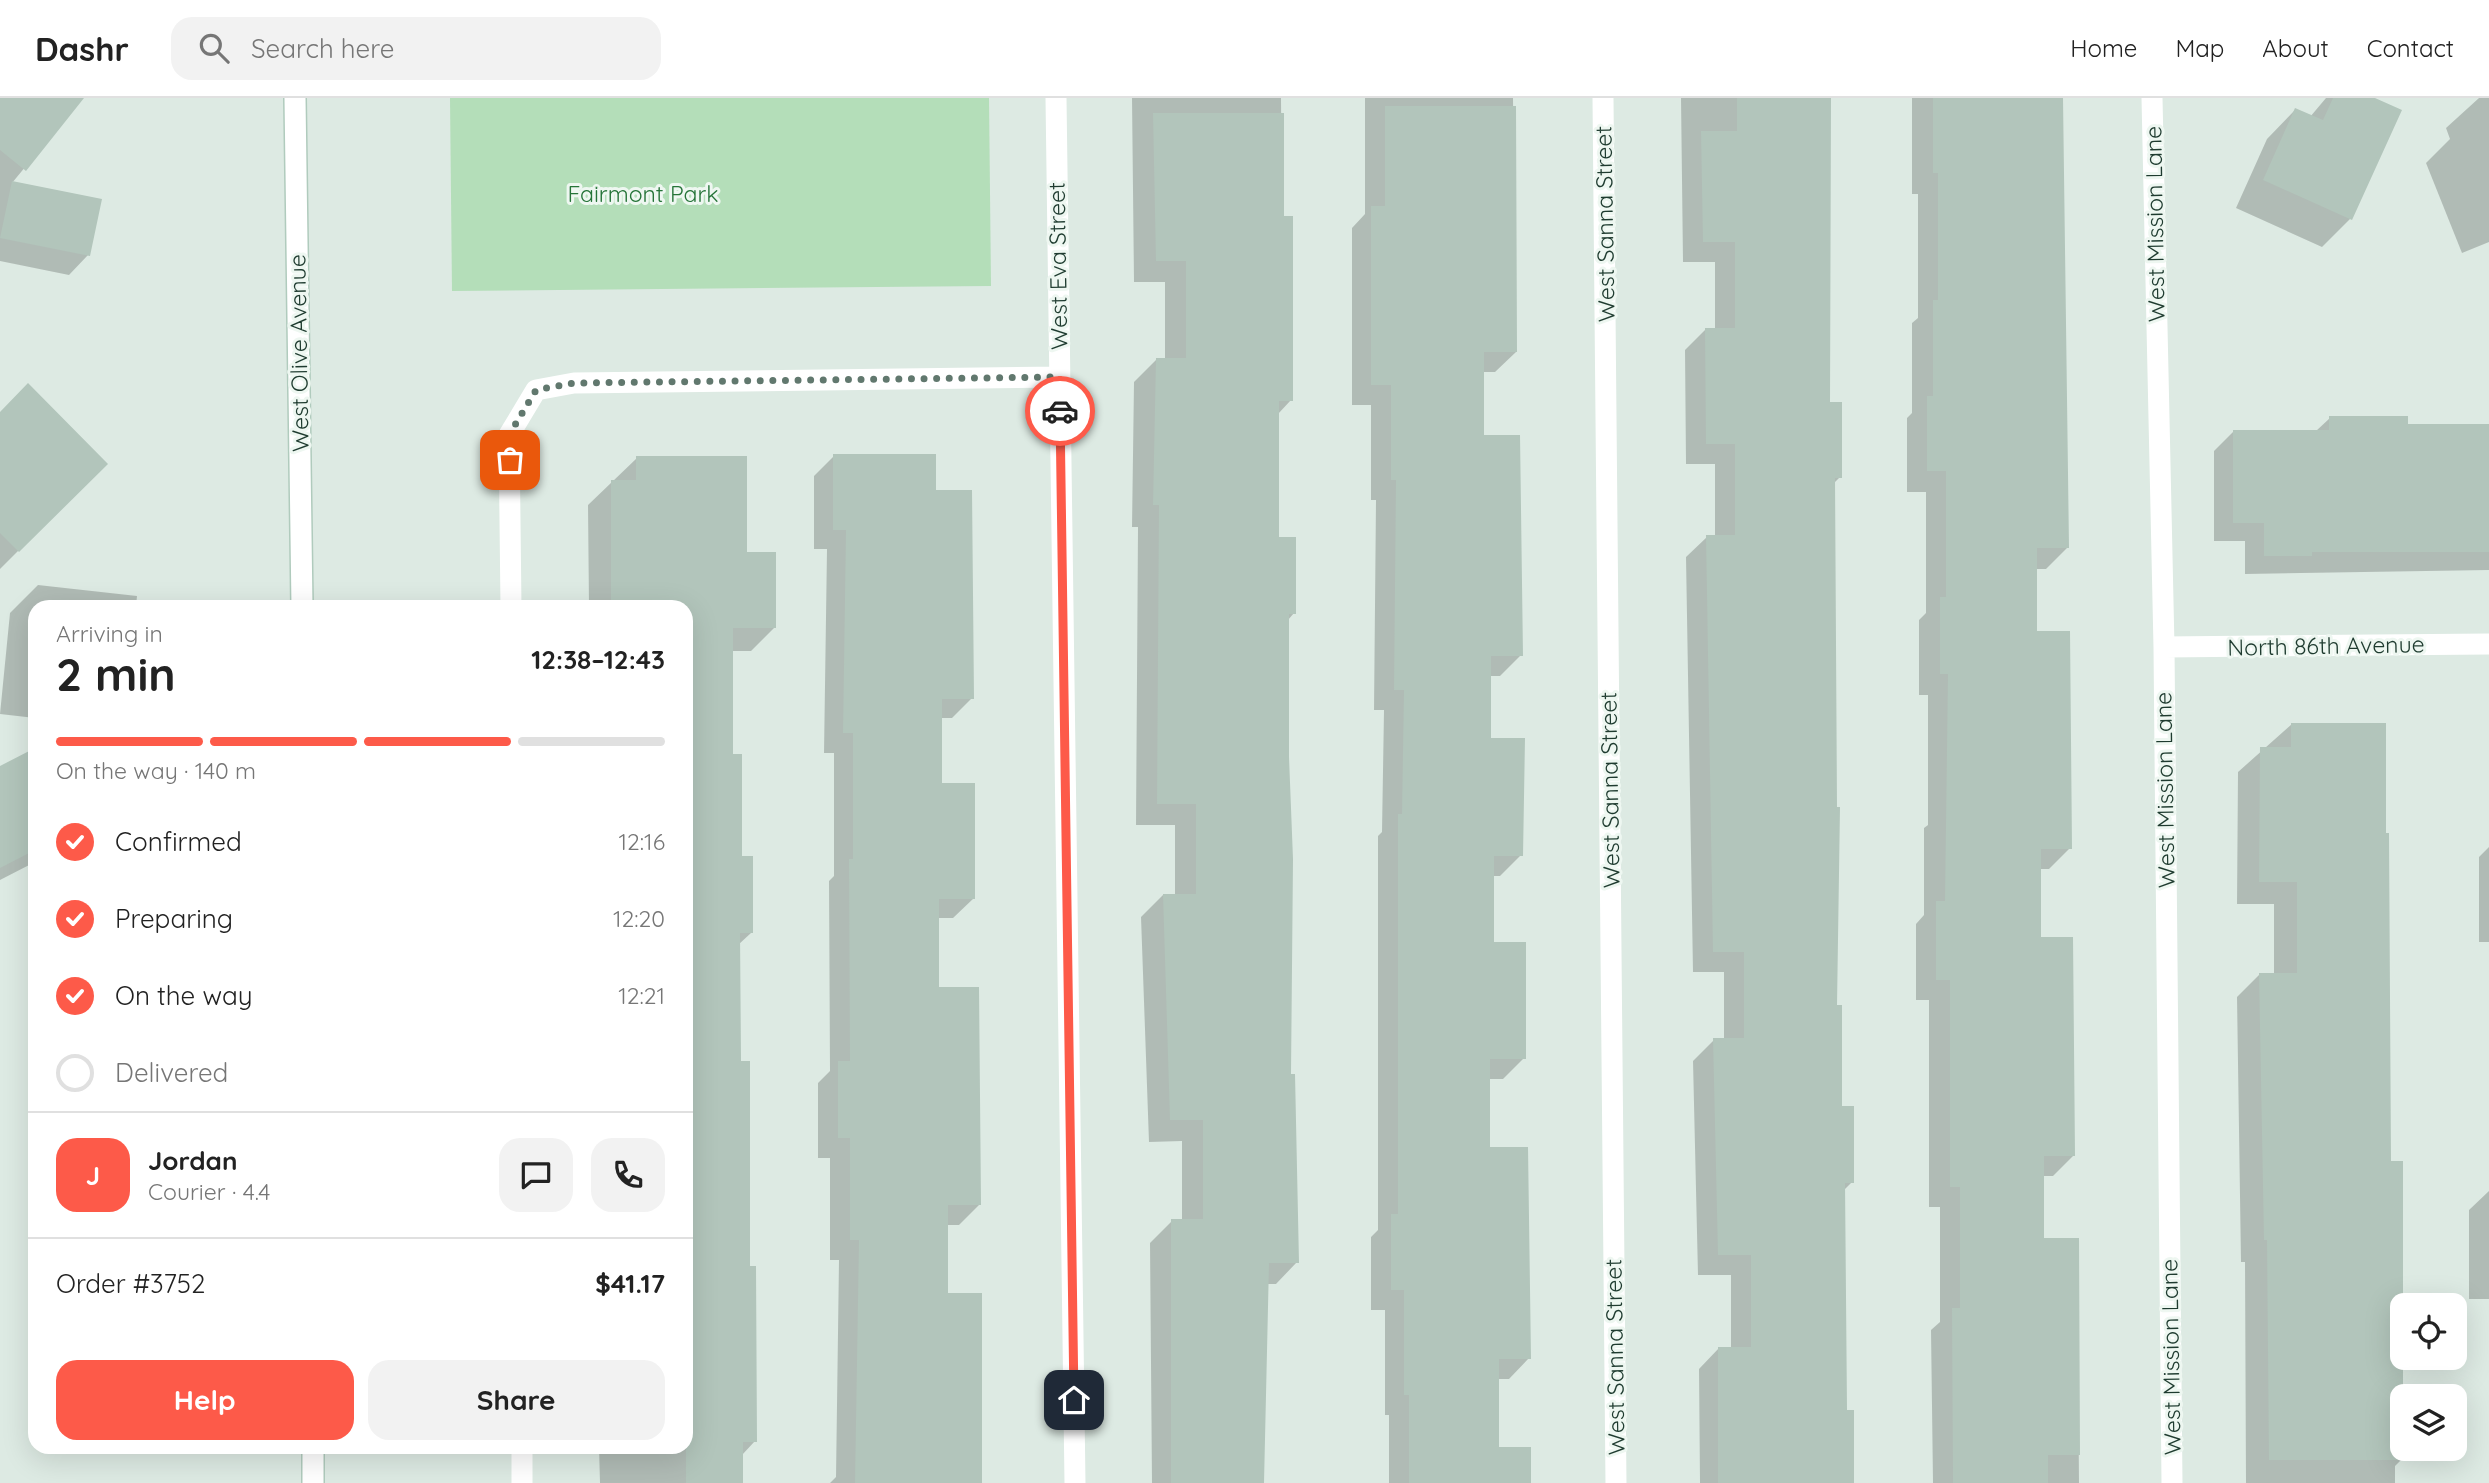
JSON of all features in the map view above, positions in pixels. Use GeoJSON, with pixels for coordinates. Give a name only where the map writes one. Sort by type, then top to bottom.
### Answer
{"type":"FeatureCollection","features":[{"type":"Feature","properties":{"kind":"street","name":"West Olive Avenue"},"geometry":{"type":"LineString","coordinates":[[295,98],[302,600]]}},
{"type":"Feature","properties":{"kind":"street","name":"West Eva Street"},"geometry":{"type":"LineString","coordinates":[[1056,98],[1075,1483]]}},
{"type":"Feature","properties":{"kind":"street","name":"West Sanna Street"},"geometry":{"type":"LineString","coordinates":[[1603,98],[1616,1483]]}},
{"type":"Feature","properties":{"kind":"street","name":"West Mission Lane"},"geometry":{"type":"LineString","coordinates":[[2152,98],[2164,648],[2172,1483]]}},
{"type":"Feature","properties":{"kind":"street"},"geometry":{"type":"LineString","coordinates":[[511,600],[509,435],[536,390],[574,383],[1060,377]]}},
{"type":"Feature","properties":{"kind":"street","name":"North 86th Avenue"},"geometry":{"type":"LineString","coordinates":[[2164,648],[2489,644]]}},
{"type":"Feature","properties":{"kind":"street"},"geometry":{"type":"LineString","coordinates":[[313,1454],[313,1483]]}},
{"type":"Feature","properties":{"kind":"street"},"geometry":{"type":"LineString","coordinates":[[522,1454],[522,1483]]}},
{"type":"Feature","properties":{"kind":"green space","name":"Fairmont Park"},"geometry":{"type":"Polygon","coordinates":[[[450,98],[989,98],[991,286],[452,291],[450,98]]]}},
{"type":"Feature","properties":{"kind":"building"},"geometry":{"type":"Polygon","coordinates":[[[0,98],[84,98],[26,171],[0,150],[0,98]]]}},
{"type":"Feature","properties":{"kind":"building"},"geometry":{"type":"Polygon","coordinates":[[[1737,98],[1831,98],[1830,402],[1842,402],[1842,478],[1835,478],[1837,807],[1840,807],[1837,1005],[1842,1005],[1842,1106],[1854,1106],[1854,1183],[1845,1183],[1847,1410],[1854,1410],[1854,1483],[1718,1483],[1718,1347],[1751,1347],[1751,1255],[1718,1255],[1713,1038],[1744,1038],[1744,952],[1713,952],[1706,535],[1735,535],[1735,444],[1706,444],[1705,328],[1735,328],[1735,242],[1703,242],[1701,131],[1737,131],[1737,98]]]}},
{"type":"Feature","properties":{"kind":"building"},"geometry":{"type":"Polygon","coordinates":[[[1933,98],[2063,98],[2069,548],[2037,548],[2037,631],[2070,631],[2072,849],[2041,849],[2041,937],[2073,937],[2075,1156],[2044,1156],[2044,1238],[2079,1238],[2080,1455],[2048,1455],[2048,1483],[1953,1483],[1952,1308],[1960,1308],[1960,1187],[1950,1187],[1950,980],[1936,980],[1936,901],[1945,901],[1948,674],[1940,674],[1940,597],[1946,597],[1946,471],[1927,471],[1927,396],[1933,396],[1933,300],[1938,300],[1938,173],[1933,173],[1933,98]]]}},
{"type":"Feature","properties":{"kind":"building"},"geometry":{"type":"Polygon","coordinates":[[[2333,98],[2375,98],[2402,110],[2352,220],[2263,180],[2295,108],[2323,120],[2333,98]]]}},
{"type":"Feature","properties":{"kind":"building"},"geometry":{"type":"Polygon","coordinates":[[[1385,106],[1516,106],[1517,352],[1484,352],[1484,435],[1520,435],[1523,656],[1491,656],[1491,738],[1525,738],[1523,856],[1494,856],[1494,942],[1526,942],[1526,1059],[1490,1059],[1490,1147],[1528,1147],[1531,1359],[1499,1359],[1499,1447],[1531,1447],[1531,1483],[1409,1483],[1409,1395],[1404,1395],[1404,1290],[1391,1290],[1391,1214],[1398,1214],[1398,814],[1402,814],[1404,690],[1394,690],[1396,480],[1391,480],[1391,385],[1371,385],[1371,206],[1385,206],[1385,106]]]}},
{"type":"Feature","properties":{"kind":"building"},"geometry":{"type":"Polygon","coordinates":[[[1153,113],[1284,113],[1284,216],[1293,216],[1293,401],[1279,401],[1279,537],[1296,537],[1296,614],[1289,614],[1289,757],[1293,859],[1291,1074],[1295,1074],[1299,1263],[1269,1263],[1264,1483],[1171,1483],[1171,1219],[1203,1219],[1203,1120],[1170,1120],[1163,894],[1196,894],[1196,804],[1157,804],[1159,505],[1153,505],[1156,358],[1186,358],[1186,261],[1156,261],[1153,113]]]}},
{"type":"Feature","properties":{"kind":"building"},"geometry":{"type":"Polygon","coordinates":[[[12,181],[102,199],[90,256],[0,238],[12,181]]]}},
{"type":"Feature","properties":{"kind":"building"},"geometry":{"type":"Polygon","coordinates":[[[28,383],[108,464],[19,552],[0,533],[0,412],[28,383]]]}},
{"type":"Feature","properties":{"kind":"building"},"geometry":{"type":"Polygon","coordinates":[[[2329,416],[2408,416],[2408,424],[2489,424],[2489,552],[2312,552],[2312,556],[2264,556],[2264,523],[2233,523],[2233,430],[2329,430],[2329,416]]]}},
{"type":"Feature","properties":{"kind":"building"},"geometry":{"type":"Polygon","coordinates":[[[833,454],[936,454],[936,490],[972,490],[974,699],[942,699],[942,783],[975,783],[975,899],[939,899],[939,987],[979,987],[981,1205],[948,1205],[948,1293],[982,1293],[982,1483],[855,1483],[859,1240],[850,1240],[850,1138],[838,1138],[838,1061],[850,1061],[849,859],[853,859],[853,733],[843,733],[846,530],[833,530],[833,454]]]}},
{"type":"Feature","properties":{"kind":"building"},"geometry":{"type":"Polygon","coordinates":[[[636,456],[747,456],[747,552],[776,552],[776,628],[733,628],[733,754],[742,754],[742,856],[753,856],[753,933],[740,933],[741,1061],[750,1061],[750,1266],[756,1266],[757,1442],[743,1442],[743,1483],[686,1483],[686,1454],[693,1454],[693,600],[611,600],[611,480],[636,480],[636,456]]]}},
{"type":"Feature","properties":{"kind":"building"},"geometry":{"type":"Polygon","coordinates":[[[2291,723],[2386,723],[2391,1161],[2403,1161],[2403,1293],[2390,1293],[2390,1370],[2403,1370],[2403,1384],[2390,1384],[2390,1460],[2269,1460],[2267,1240],[2264,1240],[2259,973],[2297,973],[2297,882],[2259,882],[2260,747],[2291,747],[2291,723]]]}},
{"type":"Feature","properties":{"kind":"building"},"geometry":{"type":"Polygon","coordinates":[[[28,752],[28,854],[0,868],[0,766],[28,752]]]}},
{"type":"Feature","properties":{"kind":"way so far"},"geometry":{"type":"LineString","coordinates":[[510,460],[509,435],[536,390],[574,383],[1060,377],[1060,411]]}},
{"type":"Feature","properties":{"kind":"route"},"geometry":{"type":"LineString","coordinates":[[1060,411],[1074,1400]]}}]}
